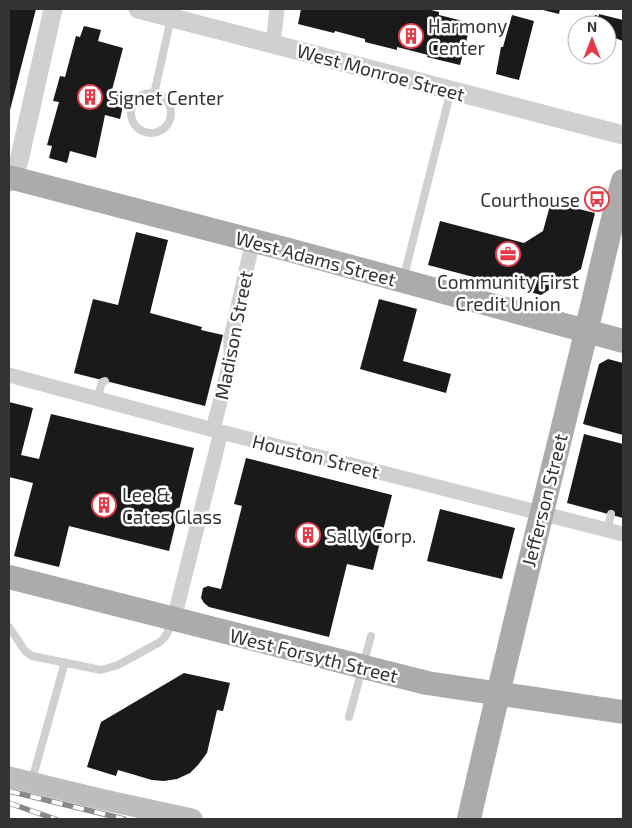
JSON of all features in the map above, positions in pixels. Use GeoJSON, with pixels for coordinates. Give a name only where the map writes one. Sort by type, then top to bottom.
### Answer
{"type":"FeatureCollection","features":[{"type":"Feature","properties":{"kind":"main road","name":"West Adams Street"},"geometry":{"type":"LineString","coordinates":[[9,179],[252,240],[623,342]]}},
{"type":"Feature","properties":{"kind":"main road","name":"Jefferson Street"},"geometry":{"type":"LineString","coordinates":[[468,819],[540,514],[623,181]]}},
{"type":"Feature","properties":{"kind":"main road","name":"West Forsyth Street"},"geometry":{"type":"LineString","coordinates":[[9,577],[428,684],[623,712]]}},
{"type":"Feature","properties":{"kind":"main road"},"geometry":{"type":"LineString","coordinates":[[9,776],[192,819]]}},
{"type":"Feature","properties":{"kind":"street"},"geometry":{"type":"LineString","coordinates":[[9,179],[19,160],[53,9]]}},
{"type":"Feature","properties":{"kind":"street","name":"West Monroe Street"},"geometry":{"type":"LineString","coordinates":[[138,9],[623,135]]}},
{"type":"Feature","properties":{"kind":"street"},"geometry":{"type":"LineString","coordinates":[[273,44],[277,9]]}},
{"type":"Feature","properties":{"kind":"street","name":"Madison Street"},"geometry":{"type":"LineString","coordinates":[[174,619],[217,430],[231,359],[231,338],[252,240]]}},
{"type":"Feature","properties":{"kind":"street","name":"Houston Street"},"geometry":{"type":"LineString","coordinates":[[9,375],[623,534]]}},
{"type":"Feature","properties":{"kind":"lane"},"geometry":{"type":"LineString","coordinates":[[154,94],[171,17]]}},
{"type":"Feature","properties":{"kind":"lane"},"geometry":{"type":"LineString","coordinates":[[403,281],[452,90]]}},
{"type":"Feature","properties":{"kind":"lane"},"geometry":{"type":"LineString","coordinates":[[154,94],[165,99],[169,105],[171,118],[163,129],[150,133],[138,128],[132,118],[132,112],[133,106],[141,96],[154,94]]}},
{"type":"Feature","properties":{"kind":"lane"},"geometry":{"type":"LineString","coordinates":[[97,399],[102,382],[105,381]]}},
{"type":"Feature","properties":{"kind":"lane"},"geometry":{"type":"LineString","coordinates":[[607,530],[611,514]]}},
{"type":"Feature","properties":{"kind":"lane"},"geometry":{"type":"LineString","coordinates":[[9,627],[25,651],[32,656],[101,670],[108,669],[160,642],[165,637],[174,619]]}},
{"type":"Feature","properties":{"kind":"lane"},"geometry":{"type":"LineString","coordinates":[[349,717],[371,636]]}},
{"type":"Feature","properties":{"kind":"lane"},"geometry":{"type":"LineString","coordinates":[[32,782],[65,662]]}},
{"type":"Feature","properties":{"kind":"building"},"geometry":{"type":"Polygon","coordinates":[[[9,9],[36,9],[9,114],[9,9]]]}},
{"type":"Feature","properties":{"kind":"building","name":"Harmony Center"},"geometry":{"type":"Polygon","coordinates":[[[301,9],[427,9],[439,12],[439,15],[471,23],[460,65],[397,47],[397,50],[365,42],[365,39],[335,31],[334,33],[298,24],[301,9]]]}},
{"type":"Feature","properties":{"kind":"building"},"geometry":{"type":"Polygon","coordinates":[[[539,9],[560,9],[559,14],[539,9]]]}},
{"type":"Feature","properties":{"kind":"building"},"geometry":{"type":"Polygon","coordinates":[[[512,15],[534,21],[519,80],[496,74],[501,47],[503,47],[512,15]]]}},
{"type":"Feature","properties":{"kind":"building"},"geometry":{"type":"Polygon","coordinates":[[[617,18],[623,20],[623,41],[617,39],[617,18]]]}},
{"type":"Feature","properties":{"kind":"building","name":"Signet Center"},"geometry":{"type":"Polygon","coordinates":[[[84,26],[101,30],[98,41],[123,48],[112,90],[126,94],[120,119],[105,115],[96,158],[70,151],[67,163],[49,158],[52,146],[47,145],[59,102],[53,101],[60,76],[65,77],[76,36],[80,37],[84,26]]]}},
{"type":"Feature","properties":{"kind":"building","name":"Community First Credit Union"},"geometry":{"type":"Polygon","coordinates":[[[551,202],[595,213],[581,269],[541,295],[428,265],[440,221],[524,243],[543,231],[551,202]]]}},
{"type":"Feature","properties":{"kind":"building"},"geometry":{"type":"Polygon","coordinates":[[[136,232],[168,240],[150,313],[202,327],[201,330],[223,335],[205,406],[74,373],[93,299],[118,305],[136,232]]]}},
{"type":"Feature","properties":{"kind":"building"},"geometry":{"type":"Polygon","coordinates":[[[379,299],[417,309],[403,361],[451,374],[446,393],[360,369],[379,299]]]}},
{"type":"Feature","properties":{"kind":"building"},"geometry":{"type":"Polygon","coordinates":[[[608,359],[623,363],[623,435],[583,424],[599,364],[608,359]]]}},
{"type":"Feature","properties":{"kind":"building","name":"Lee & Cates Glass"},"geometry":{"type":"Polygon","coordinates":[[[9,402],[33,408],[21,455],[39,459],[51,414],[194,448],[169,551],[69,526],[59,567],[14,556],[33,483],[9,477],[9,402]]]}},
{"type":"Feature","properties":{"kind":"building"},"geometry":{"type":"Polygon","coordinates":[[[584,434],[623,444],[623,518],[567,503],[584,434]]]}},
{"type":"Feature","properties":{"kind":"building","name":"Sally Corp."},"geometry":{"type":"Polygon","coordinates":[[[246,458],[392,495],[373,570],[347,564],[329,637],[209,607],[201,598],[203,588],[208,586],[221,589],[242,506],[234,504],[246,458]]]}},
{"type":"Feature","properties":{"kind":"building"},"geometry":{"type":"Polygon","coordinates":[[[440,509],[515,528],[502,579],[427,561],[440,509]]]}},
{"type":"Feature","properties":{"kind":"building"},"geometry":{"type":"Polygon","coordinates":[[[184,673],[230,683],[223,711],[217,710],[207,753],[190,773],[177,779],[164,781],[152,780],[118,770],[116,776],[87,767],[101,722],[184,673]]]}},
{"type":"Feature","properties":{"kind":"railway"},"geometry":{"type":"LineString","coordinates":[[9,791],[124,819]]}},
{"type":"Feature","properties":{"kind":"railway"},"geometry":{"type":"LineString","coordinates":[[9,803],[55,819]]}},
{"type":"Feature","properties":{"kind":"place","name":"Harmony Center"},"geometry":{"type":"Point","coordinates":[411,36]}},
{"type":"Feature","properties":{"kind":"place","name":"Signet Center"},"geometry":{"type":"Point","coordinates":[90,97]}},
{"type":"Feature","properties":{"kind":"place","name":"Courthouse"},"geometry":{"type":"Point","coordinates":[597,199]}},
{"type":"Feature","properties":{"kind":"place","name":"Community First Credit Union"},"geometry":{"type":"Point","coordinates":[508,254]}},
{"type":"Feature","properties":{"kind":"place","name":"Lee & Cates Glass"},"geometry":{"type":"Point","coordinates":[104,505]}},
{"type":"Feature","properties":{"kind":"place","name":"Sally Corp."},"geometry":{"type":"Point","coordinates":[308,535]}}]}
